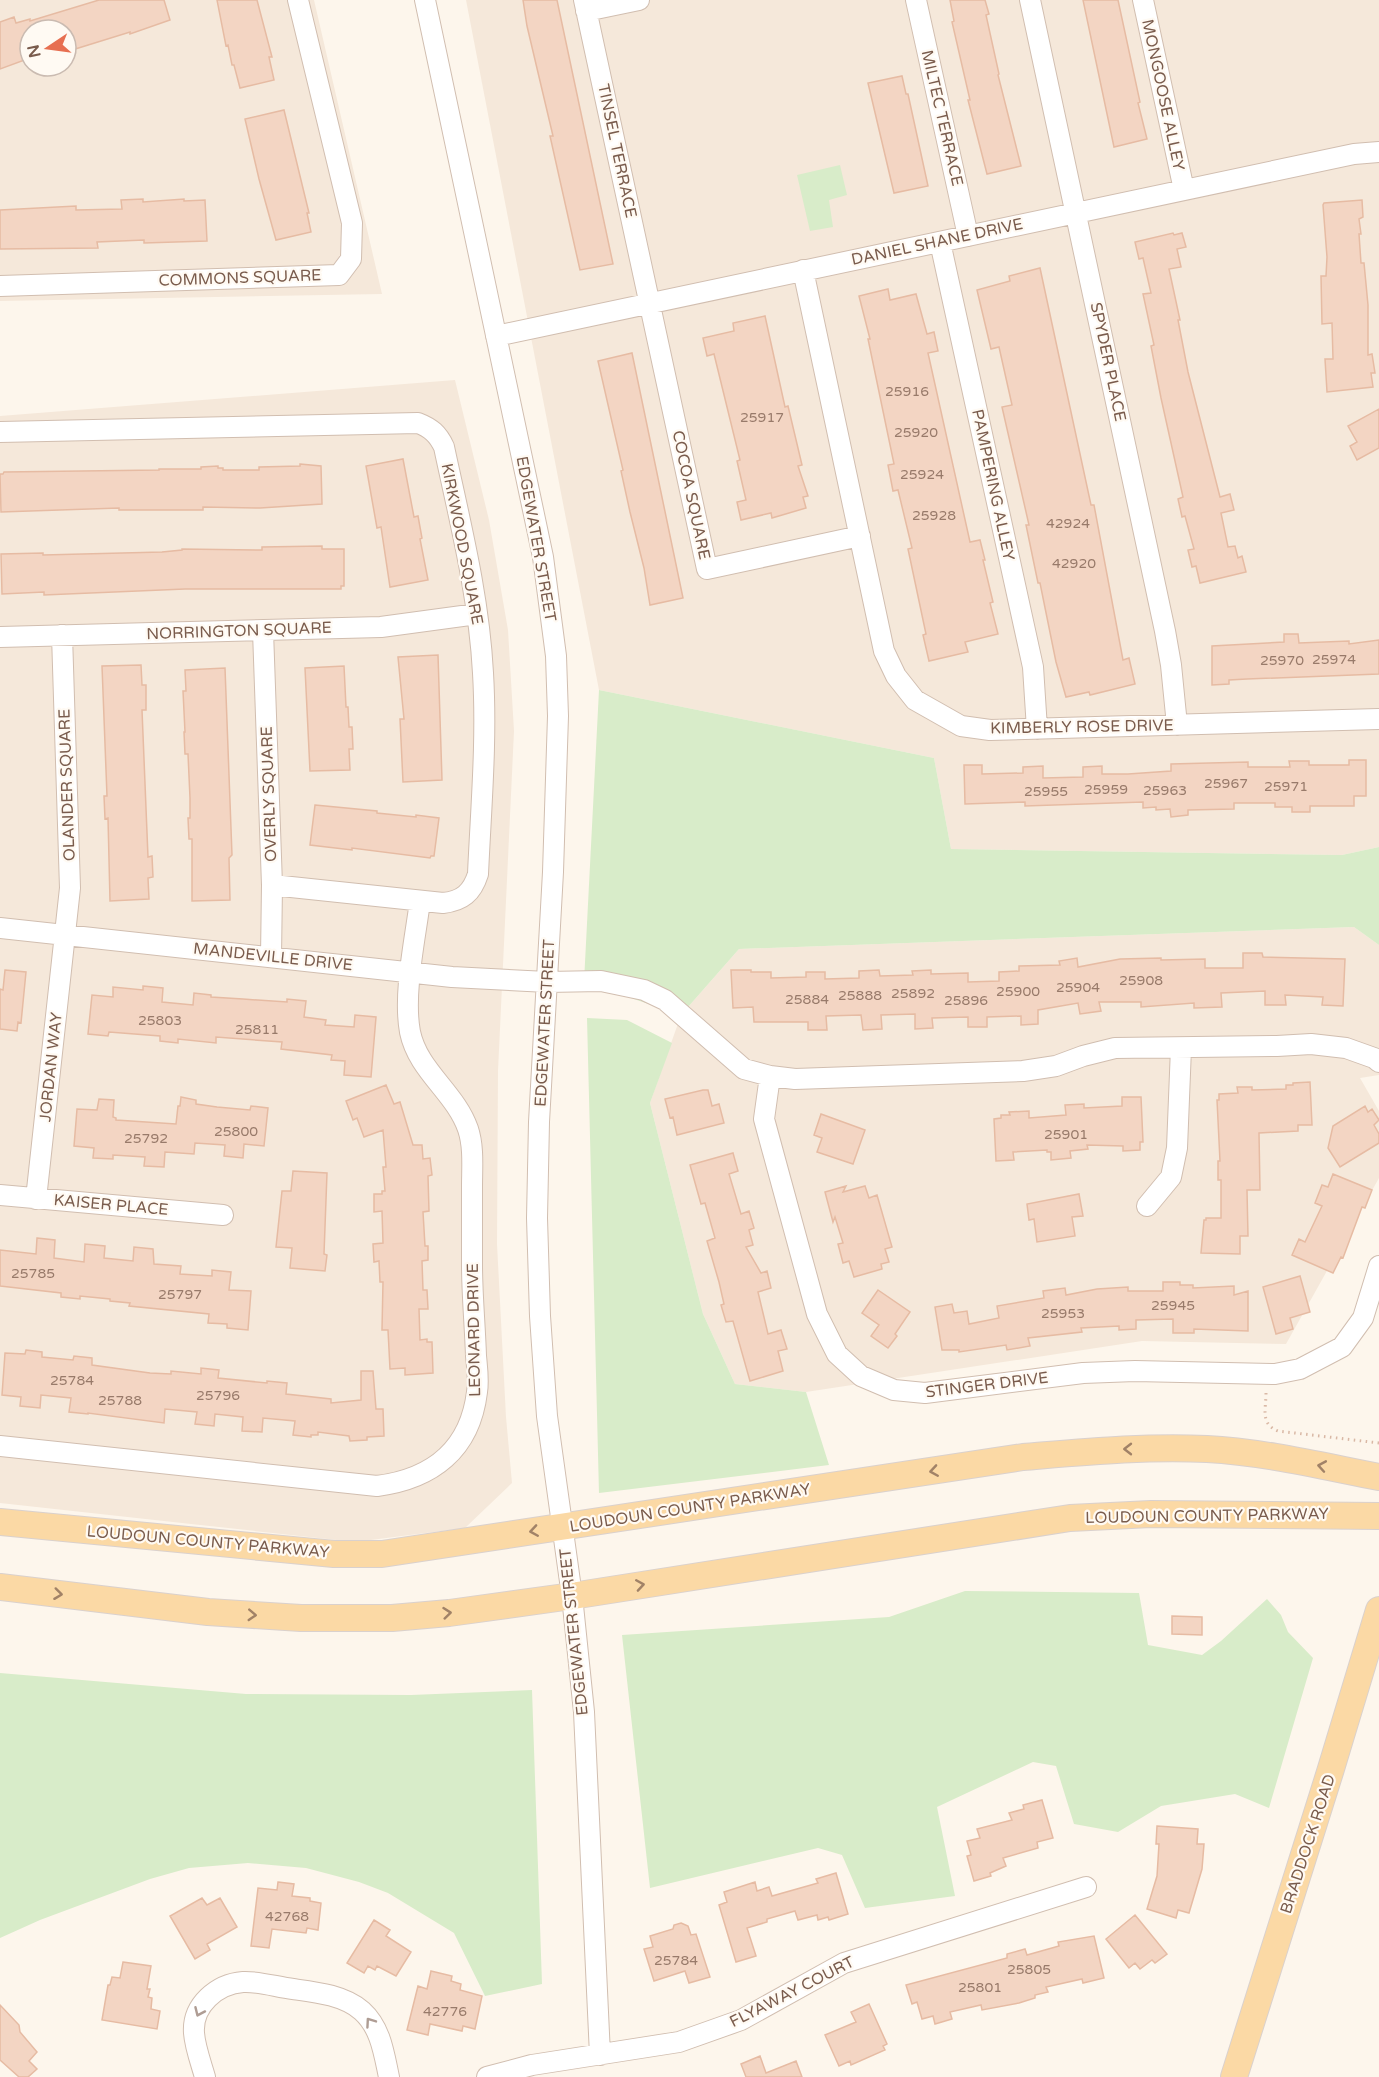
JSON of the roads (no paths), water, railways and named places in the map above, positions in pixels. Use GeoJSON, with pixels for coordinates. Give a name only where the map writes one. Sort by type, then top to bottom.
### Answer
{"type":"FeatureCollection","features":[{"type":"Feature","properties":{"kind":"main road","name":"LOUDOUN COUNTY PARKWAY"},"geometry":{"type":"LineString","coordinates":[[0,1522],[334,1554],[382,1554],[1023,1457],[1115,1449],[1207,1449],[1262,1455],[1379,1477]]}},
{"type":"Feature","properties":{"kind":"main road","name":"LOUDOUN COUNTY PARKWAY"},"geometry":{"type":"LineString","coordinates":[[0,1587],[208,1612],[301,1618],[392,1618],[449,1613],[572,1596],[1070,1518],[1151,1514],[1379,1516]]}},
{"type":"Feature","properties":{"kind":"main road","name":"BRADDOCK ROAD"},"geometry":{"type":"LineString","coordinates":[[1234,2077],[1379,1610]]}},
{"type":"Feature","properties":{"kind":"street","name":"COMMONS SQUARE"},"geometry":{"type":"LineString","coordinates":[[0,286],[339,275],[351,259],[352,223],[298,0]]}},
{"type":"Feature","properties":{"kind":"street","name":"EDGEWATER STREET"},"geometry":{"type":"LineString","coordinates":[[425,0],[543,557],[556,656],[558,716],[553,861],[539,1122],[537,1206],[540,1316],[547,1416],[572,1596],[584,1712],[600,2055]]}},
{"type":"Feature","properties":{"kind":"street"},"geometry":{"type":"LineString","coordinates":[[585,5],[639,0]]}},
{"type":"Feature","properties":{"kind":"street","name":"MILTEC TERRACE"},"geometry":{"type":"LineString","coordinates":[[916,0],[968,236]]}},
{"type":"Feature","properties":{"kind":"street","name":"SPYDER PLACE"},"geometry":{"type":"LineString","coordinates":[[1030,0],[1167,643],[1176,725]]}},
{"type":"Feature","properties":{"kind":"street","name":"MONGOOSE ALLEY"},"geometry":{"type":"LineString","coordinates":[[1143,0],[1184,190]]}},
{"type":"Feature","properties":{"kind":"street","name":"TINSEL TERRACE"},"geometry":{"type":"LineString","coordinates":[[585,5],[650,303]]}},
{"type":"Feature","properties":{"kind":"street","name":"DANIEL SHANE DRIVE"},"geometry":{"type":"LineString","coordinates":[[496,336],[1354,154],[1379,153]]}},
{"type":"Feature","properties":{"kind":"street","name":"PAMPERING ALLEY"},"geometry":{"type":"LineString","coordinates":[[940,242],[1033,667],[1037,729]]}},
{"type":"Feature","properties":{"kind":"street","name":"KIMBERLY ROSE DRIVE"},"geometry":{"type":"LineString","coordinates":[[803,270],[884,651],[896,676],[915,700],[961,726],[990,730],[1379,719]]}},
{"type":"Feature","properties":{"kind":"street","name":"COCOA SQUARE"},"geometry":{"type":"LineString","coordinates":[[650,303],[707,569],[860,536]]}},
{"type":"Feature","properties":{"kind":"street","name":"KIRKWOOD SQUARE"},"geometry":{"type":"LineString","coordinates":[[0,432],[418,423],[430,428],[439,436],[444,447],[477,614],[483,672],[485,732],[478,874],[474,886],[464,897],[453,902],[442,903],[273,885]]}},
{"type":"Feature","properties":{"kind":"street","name":"NORRINGTON SQUARE"},"geometry":{"type":"LineString","coordinates":[[0,637],[381,627],[477,614]]}},
{"type":"Feature","properties":{"kind":"street","name":"OVERLY SQUARE"},"geometry":{"type":"LineString","coordinates":[[263,631],[273,885],[271,957]]}},
{"type":"Feature","properties":{"kind":"street","name":"OLANDER SQUARE"},"geometry":{"type":"LineString","coordinates":[[62,635],[70,888],[66,935]]}},
{"type":"Feature","properties":{"kind":"street","name":"LEONARD DRIVE"},"geometry":{"type":"LineString","coordinates":[[0,1446],[377,1486],[399,1483],[420,1475],[438,1464],[455,1448],[467,1429],[477,1389],[472,1270],[472,1151],[468,1129],[459,1109],[428,1072],[411,1034],[408,1013],[420,901]]}},
{"type":"Feature","properties":{"kind":"street","name":"MANDEVILLE DRIVE"},"geometry":{"type":"LineString","coordinates":[[0,928],[452,977],[547,982]]}},
{"type":"Feature","properties":{"kind":"street","name":"JORDAN WAY"},"geometry":{"type":"LineString","coordinates":[[36,1198],[66,935]]}},
{"type":"Feature","properties":{"kind":"street"},"geometry":{"type":"LineString","coordinates":[[547,982],[601,981],[644,990],[665,1000],[744,1069],[770,1076],[795,1079],[1023,1071],[1056,1066],[1115,1048],[1311,1044],[1346,1048],[1379,1062]]}},
{"type":"Feature","properties":{"kind":"street"},"geometry":{"type":"LineString","coordinates":[[1147,1206],[1170,1177],[1177,1148],[1181,1048]]}},
{"type":"Feature","properties":{"kind":"street","name":"STINGER DRIVE"},"geometry":{"type":"LineString","coordinates":[[770,1076],[764,1119],[817,1314],[837,1354],[861,1376],[894,1390],[925,1393],[1083,1373],[1136,1371],[1275,1374],[1300,1369],[1342,1347],[1363,1318],[1379,1266]]}},
{"type":"Feature","properties":{"kind":"street","name":"KAISER PLACE"},"geometry":{"type":"LineString","coordinates":[[0,1196],[223,1215]]}},
{"type":"Feature","properties":{"kind":"street","name":"FLYAWAY COURT"},"geometry":{"type":"LineString","coordinates":[[487,2077],[532,2065],[679,2042],[741,2020],[844,1963],[1086,1887]]}},
{"type":"Feature","properties":{"kind":"street"},"geometry":{"type":"LineString","coordinates":[[205,2077],[194,2033],[195,2018],[201,2005],[212,1993],[228,1985],[244,1982],[316,1992],[346,2001],[361,2010],[372,2023],[379,2037],[389,2077]]}}]}
